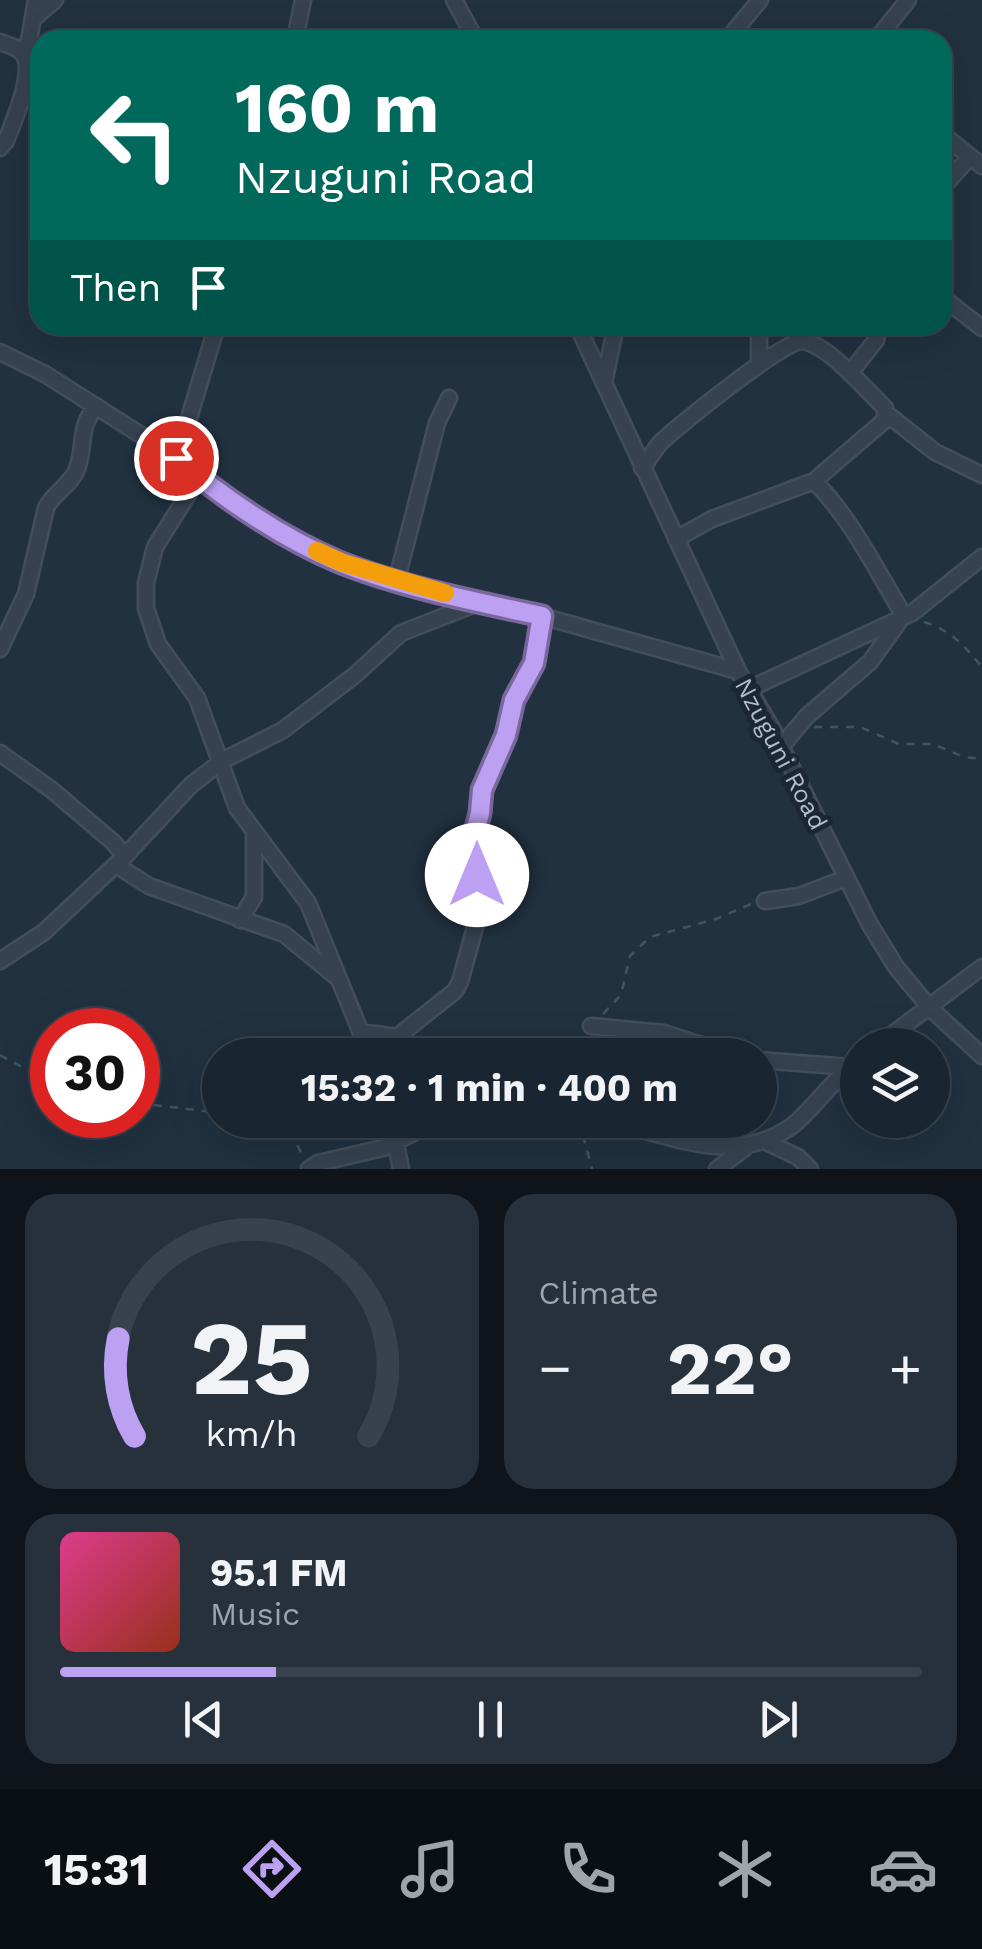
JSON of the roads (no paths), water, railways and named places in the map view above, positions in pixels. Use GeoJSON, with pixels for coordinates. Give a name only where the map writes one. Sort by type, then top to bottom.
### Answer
{"type":"FeatureCollection","features":[{"type":"Feature","properties":{"kind":"street"},"geometry":{"type":"LineString","coordinates":[[32,30],[36,0]]}},
{"type":"Feature","properties":{"kind":"street"},"geometry":{"type":"LineString","coordinates":[[34,18],[55,0]]}},
{"type":"Feature","properties":{"kind":"street"},"geometry":{"type":"LineString","coordinates":[[297,30],[304,0]]}},
{"type":"Feature","properties":{"kind":"street"},"geometry":{"type":"LineString","coordinates":[[454,0],[470,30]]}},
{"type":"Feature","properties":{"kind":"street"},"geometry":{"type":"LineString","coordinates":[[735,30],[760,0]]}},
{"type":"Feature","properties":{"kind":"street"},"geometry":{"type":"LineString","coordinates":[[884,30],[908,0]]}},
{"type":"Feature","properties":{"kind":"street"},"geometry":{"type":"LineString","coordinates":[[26,58],[30,38]]}},
{"type":"Feature","properties":{"kind":"street"},"geometry":{"type":"LineString","coordinates":[[0,42],[19,50],[30,70]]}},
{"type":"Feature","properties":{"kind":"street"},"geometry":{"type":"LineString","coordinates":[[0,148],[30,90]]}},
{"type":"Feature","properties":{"kind":"street"},"geometry":{"type":"LineString","coordinates":[[952,142],[976,162],[952,180]]}},
{"type":"Feature","properties":{"kind":"street"},"geometry":{"type":"LineString","coordinates":[[952,305],[982,328]]}},
{"type":"Feature","properties":{"kind":"street"},"geometry":{"type":"LineString","coordinates":[[176,458],[214,335]]}},
{"type":"Feature","properties":{"kind":"street"},"geometry":{"type":"LineString","coordinates":[[582,335],[738,671]]}},
{"type":"Feature","properties":{"kind":"street"},"geometry":{"type":"LineString","coordinates":[[604,384],[614,335]]}},
{"type":"Feature","properties":{"kind":"street"},"geometry":{"type":"LineString","coordinates":[[759,335],[759,363]]}},
{"type":"Feature","properties":{"kind":"street"},"geometry":{"type":"LineString","coordinates":[[850,374],[877,335]]}},
{"type":"Feature","properties":{"kind":"street"},"geometry":{"type":"LineString","coordinates":[[642,468],[662,442],[759,363],[792,341],[806,340],[850,374],[887,414],[935,452],[982,475]]}},
{"type":"Feature","properties":{"kind":"street","name":"Nzuguni Road"},"geometry":{"type":"LineString","coordinates":[[0,352],[96,406],[199,477],[341,562],[738,671],[883,948],[930,1008],[982,1056]]}},
{"type":"Feature","properties":{"kind":"street"},"geometry":{"type":"LineString","coordinates":[[398,579],[438,424],[449,398]]}},
{"type":"Feature","properties":{"kind":"street"},"geometry":{"type":"LineString","coordinates":[[0,650],[26,594],[46,508],[76,472],[82,429],[96,406]]}},
{"type":"Feature","properties":{"kind":"street"},"geometry":{"type":"LineString","coordinates":[[676,539],[712,519],[814,482],[885,420],[887,414]]}},
{"type":"Feature","properties":{"kind":"street"},"geometry":{"type":"LineString","coordinates":[[199,477],[155,547],[144,594],[158,644],[197,698],[222,761],[230,794],[254,834],[308,903],[363,1038]]}},
{"type":"Feature","properties":{"kind":"street"},"geometry":{"type":"LineString","coordinates":[[814,482],[826,493],[904,616]]}},
{"type":"Feature","properties":{"kind":"street"},"geometry":{"type":"LineString","coordinates":[[748,689],[904,616],[948,587],[982,557]]}},
{"type":"Feature","properties":{"kind":"street"},"geometry":{"type":"LineString","coordinates":[[0,961],[44,932],[191,785],[222,761],[283,730],[402,633],[479,602]]}},
{"type":"Feature","properties":{"kind":"street"},"geometry":{"type":"LineString","coordinates":[[361,1032],[396,1037],[458,988],[480,909],[473,840],[482,790],[506,735],[514,700],[534,663],[542,616]]}},
{"type":"Feature","properties":{"kind":"street"},"geometry":{"type":"LineString","coordinates":[[781,747],[870,662],[904,616]]}},
{"type":"Feature","properties":{"kind":"street"},"geometry":{"type":"LineString","coordinates":[[0,754],[52,790],[113,842],[120,860],[149,886],[284,934],[339,979]]}},
{"type":"Feature","properties":{"kind":"street"},"geometry":{"type":"LineString","coordinates":[[240,920],[254,897],[254,834]]}},
{"type":"Feature","properties":{"kind":"street"},"geometry":{"type":"LineString","coordinates":[[765,901],[800,896],[846,878]]}},
{"type":"Feature","properties":{"kind":"street"},"geometry":{"type":"LineString","coordinates":[[898,1028],[982,967]]}},
{"type":"Feature","properties":{"kind":"street"},"geometry":{"type":"LineString","coordinates":[[591,1026],[679,1038]]}},
{"type":"Feature","properties":{"kind":"street"},"geometry":{"type":"LineString","coordinates":[[777,1061],[840,1063]]}},
{"type":"Feature","properties":{"kind":"street"},"geometry":{"type":"LineString","coordinates":[[670,1138],[706,1150],[768,1143],[796,1123],[840,1078]]}},
{"type":"Feature","properties":{"kind":"street"},"geometry":{"type":"LineString","coordinates":[[395,1138],[401,1169]]}},
{"type":"Feature","properties":{"kind":"street"},"geometry":{"type":"LineString","coordinates":[[308,1169],[318,1162],[383,1148],[402,1138]]}},
{"type":"Feature","properties":{"kind":"street"},"geometry":{"type":"LineString","coordinates":[[768,1143],[798,1157],[810,1169]]}},
{"type":"Feature","properties":{"kind":"street"},"geometry":{"type":"LineString","coordinates":[[718,1169],[746,1147]]}}]}
